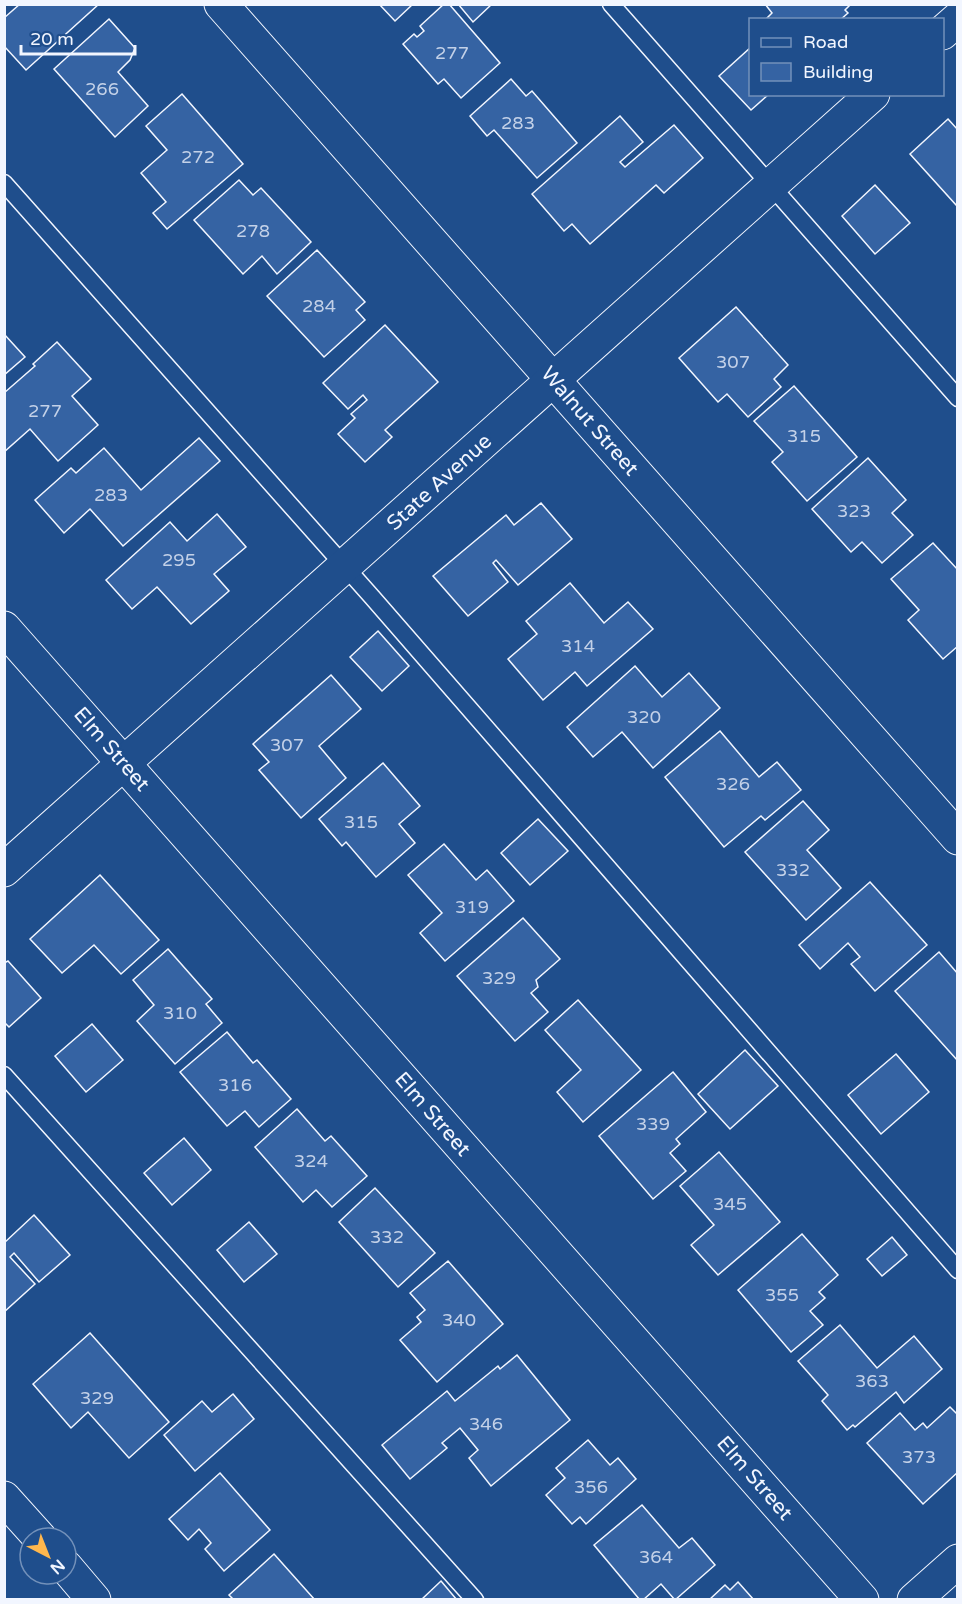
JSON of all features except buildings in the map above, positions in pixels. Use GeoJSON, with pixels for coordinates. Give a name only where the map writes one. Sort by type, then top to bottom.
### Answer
{"type":"FeatureCollection","features":[{"type":"Feature","properties":{"kind":"street","name":"Walnut Street"},"geometry":{"type":"LineString","coordinates":[[221,4],[957,838]]}},
{"type":"Feature","properties":{"kind":"street"},"geometry":{"type":"LineString","coordinates":[[944,31],[957,19]]}},
{"type":"Feature","properties":{"kind":"street","name":"State Avenue"},"geometry":{"type":"LineString","coordinates":[[4,870],[871,96]]}},
{"type":"Feature","properties":{"kind":"street","name":"Elm Street"},"geometry":{"type":"LineString","coordinates":[[4,628],[862,1599]]}},
{"type":"Feature","properties":{"kind":"street"},"geometry":{"type":"LineString","coordinates":[[4,1498],[29,1526]]}},
{"type":"Feature","properties":{"kind":"street"},"geometry":{"type":"LineString","coordinates":[[914,1599],[957,1561]]}},
{"type":"Feature","properties":{"kind":"street"},"geometry":{"type":"LineString","coordinates":[[78,1581],[94,1599]]}},
{"type":"Feature","properties":{"kind":"lane"},"geometry":{"type":"LineString","coordinates":[[611,4],[957,399]]}},
{"type":"Feature","properties":{"kind":"lane"},"geometry":{"type":"LineString","coordinates":[[4,183],[345,566],[957,1270]]}},
{"type":"Feature","properties":{"kind":"lane"},"geometry":{"type":"LineString","coordinates":[[4,1075],[475,1599]]}}]}
